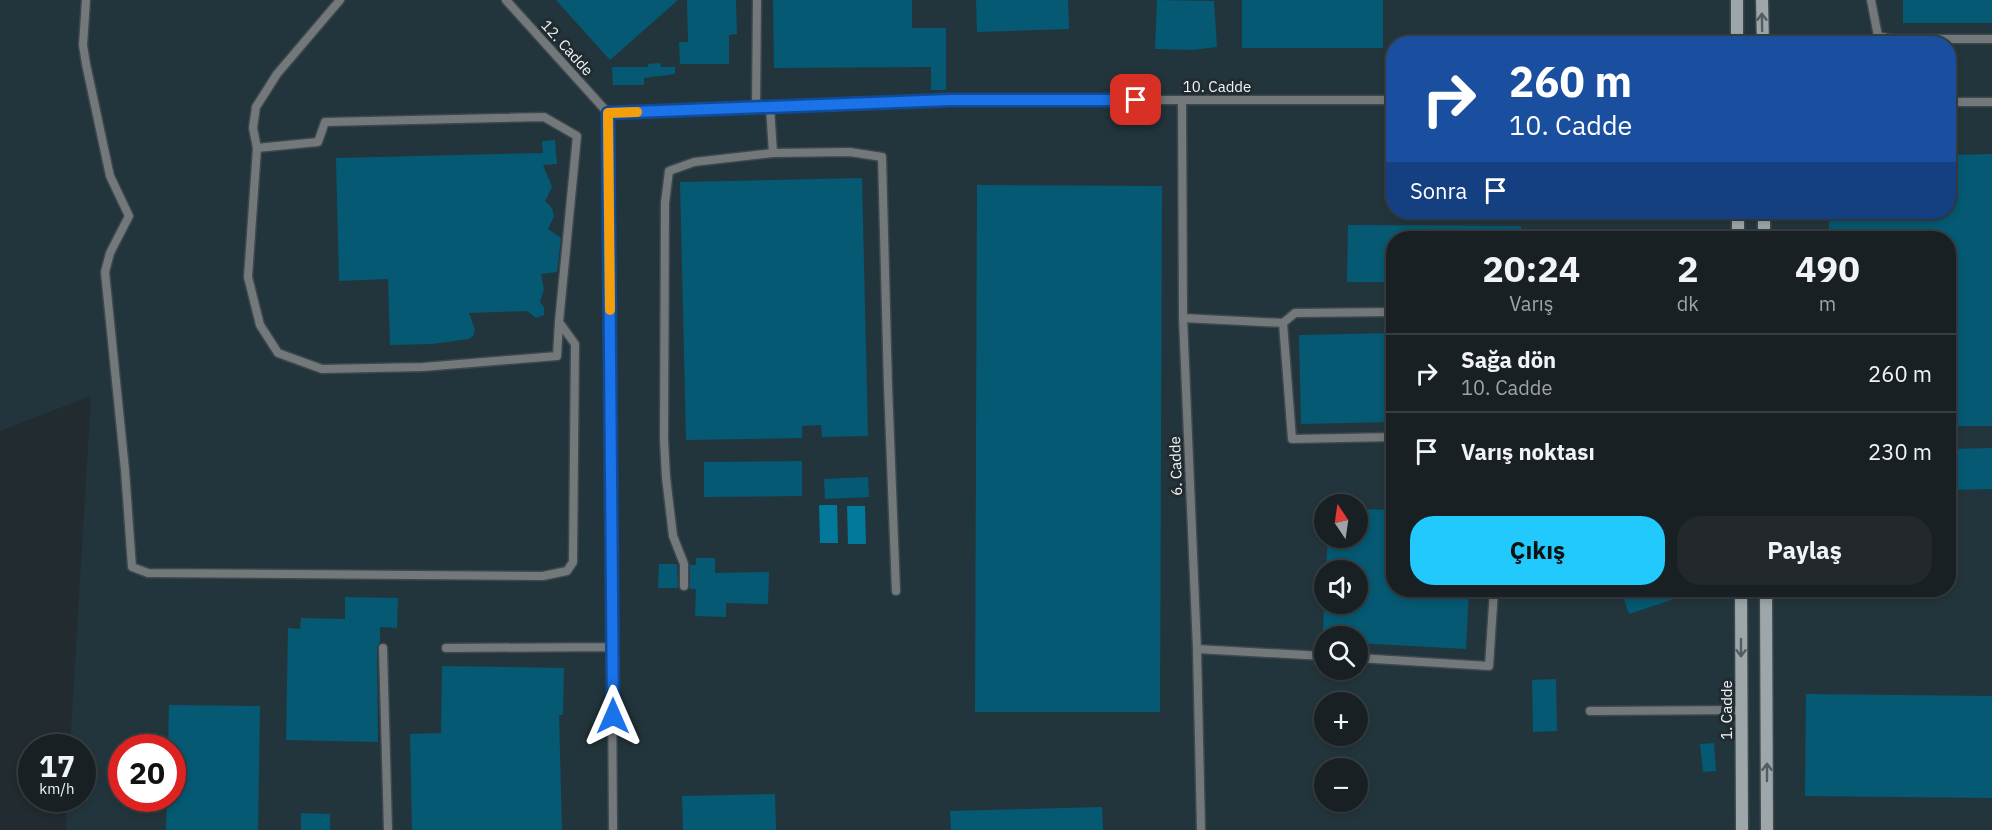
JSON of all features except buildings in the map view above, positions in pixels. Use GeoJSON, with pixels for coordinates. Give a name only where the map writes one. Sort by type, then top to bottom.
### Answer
{"type":"FeatureCollection","features":[{"type":"Feature","properties":{"kind":"street"},"geometry":{"type":"LineString","coordinates":[[1737,0],[1737,36]]}},
{"type":"Feature","properties":{"kind":"street"},"geometry":{"type":"LineString","coordinates":[[1762,0],[1762,36]]}},
{"type":"Feature","properties":{"kind":"street","name":"1. Cadde"},"geometry":{"type":"LineString","coordinates":[[1741,597],[1742,830]]}},
{"type":"Feature","properties":{"kind":"street"},"geometry":{"type":"LineString","coordinates":[[1766,597],[1767,830]]}},
{"type":"Feature","properties":{"kind":"lane"},"geometry":{"type":"LineString","coordinates":[[86,0],[83,45],[86,64],[110,176],[129,216],[110,253],[105,272],[125,470],[132,567],[148,573],[543,576],[567,571],[573,562],[575,344],[559,322]]}},
{"type":"Feature","properties":{"kind":"lane"},"geometry":{"type":"LineString","coordinates":[[257,148],[318,142],[325,122],[544,117],[577,136],[557,356],[423,367],[322,369],[278,352],[260,326],[248,277],[257,148],[253,128],[256,106],[277,74],[340,0]]}},
{"type":"Feature","properties":{"kind":"lane","name":"12. Cadde"},"geometry":{"type":"LineString","coordinates":[[506,0],[608,113]]}},
{"type":"Feature","properties":{"kind":"lane"},"geometry":{"type":"LineString","coordinates":[[756,108],[757,0]]}},
{"type":"Feature","properties":{"kind":"lane"},"geometry":{"type":"LineString","coordinates":[[1871,0],[1878,36]]}},
{"type":"Feature","properties":{"kind":"lane"},"geometry":{"type":"LineString","coordinates":[[1956,39],[1992,39]]}},
{"type":"Feature","properties":{"kind":"lane","name":"10. Cadde"},"geometry":{"type":"LineString","coordinates":[[608,113],[950,100],[1386,100]]}},
{"type":"Feature","properties":{"kind":"lane","name":"6. Cadde"},"geometry":{"type":"LineString","coordinates":[[1182,100],[1183,318],[1197,649],[1201,830]]}},
{"type":"Feature","properties":{"kind":"lane"},"geometry":{"type":"LineString","coordinates":[[1956,102],[1992,102]]}},
{"type":"Feature","properties":{"kind":"lane"},"geometry":{"type":"LineString","coordinates":[[770,107],[773,153]]}},
{"type":"Feature","properties":{"kind":"lane"},"geometry":{"type":"LineString","coordinates":[[608,113],[613,830]]}},
{"type":"Feature","properties":{"kind":"lane"},"geometry":{"type":"LineString","coordinates":[[684,586],[684,564],[673,536],[664,439],[665,203],[669,171],[694,162],[773,153],[850,152],[882,157],[896,591]]}},
{"type":"Feature","properties":{"kind":"lane"},"geometry":{"type":"LineString","coordinates":[[1183,318],[1283,323],[1295,313],[1386,312]]}},
{"type":"Feature","properties":{"kind":"lane"},"geometry":{"type":"LineString","coordinates":[[1283,323],[1292,439],[1386,437]]}},
{"type":"Feature","properties":{"kind":"lane"},"geometry":{"type":"LineString","coordinates":[[1368,659],[1489,666],[1494,597]]}},
{"type":"Feature","properties":{"kind":"lane"},"geometry":{"type":"LineString","coordinates":[[446,648],[612,647]]}},
{"type":"Feature","properties":{"kind":"lane"},"geometry":{"type":"LineString","coordinates":[[383,648],[388,830]]}},
{"type":"Feature","properties":{"kind":"lane"},"geometry":{"type":"LineString","coordinates":[[1197,649],[1314,655]]}},
{"type":"Feature","properties":{"kind":"lane"},"geometry":{"type":"LineString","coordinates":[[1590,711],[1742,710]]}},
{"type":"Feature","properties":{"kind":"shaded area"},"geometry":{"type":"Polygon","coordinates":[[[0,0],[1992,0],[1992,830],[66,830],[67,812],[96,812],[96,734],[71,734],[91,396],[0,431],[0,0]]]}},
{"type":"Feature","properties":{"kind":"water"},"geometry":{"type":"Polygon","coordinates":[[[819,505],[837,505],[838,543],[820,543],[819,505]]]}},
{"type":"Feature","properties":{"kind":"water"},"geometry":{"type":"Polygon","coordinates":[[[847,506],[865,506],[866,544],[848,544],[847,506]]]}},
{"type":"Feature","properties":{"kind":"slow traffic"},"geometry":{"type":"LineString","coordinates":[[610,310],[608,113],[637,112]]}},
{"type":"Feature","properties":{"kind":"route"},"geometry":{"type":"LineString","coordinates":[[613,716],[608,113],[950,100],[1136,100]]}}]}
